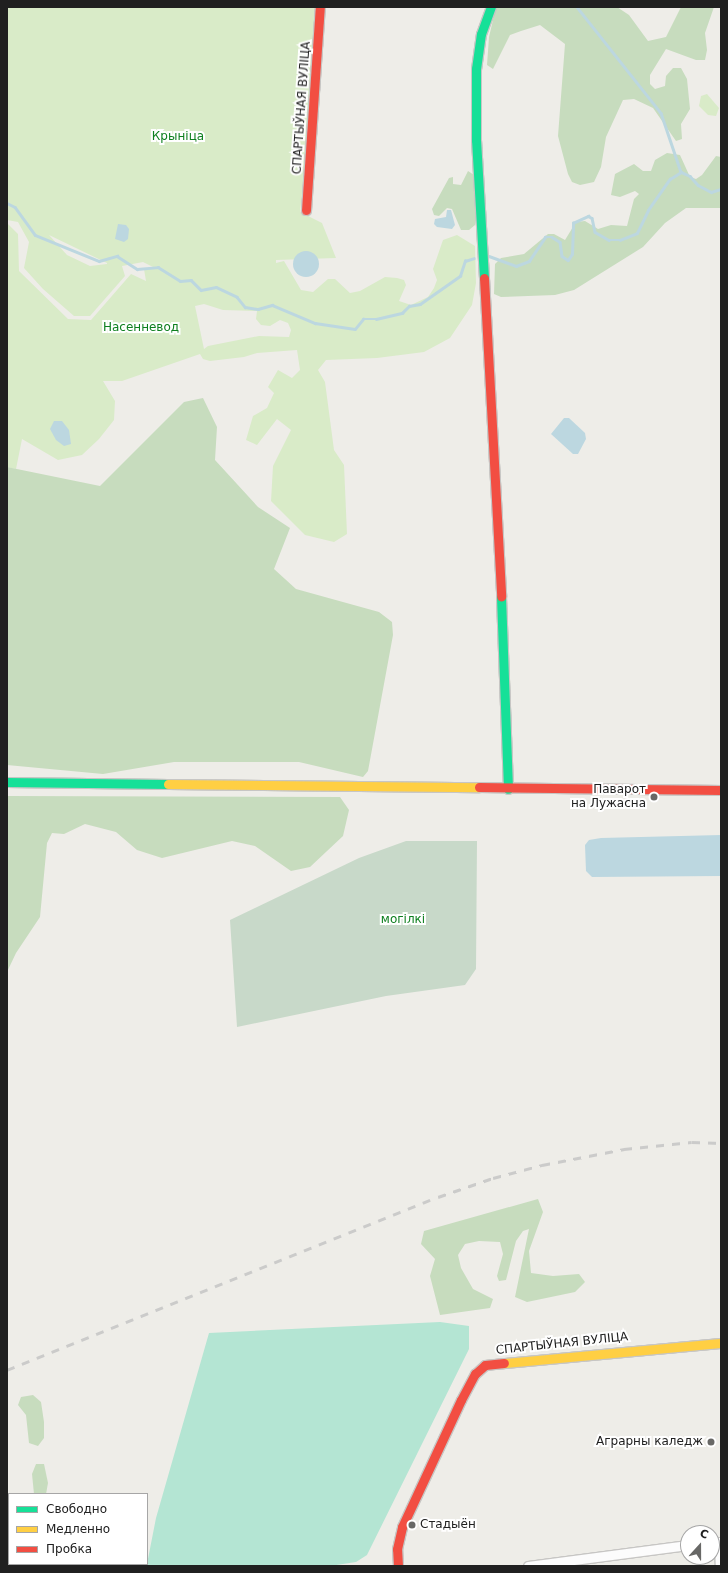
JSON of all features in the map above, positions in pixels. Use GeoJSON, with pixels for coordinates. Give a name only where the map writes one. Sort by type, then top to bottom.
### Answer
{"type":"FeatureCollection","features":[{"type":"Feature","properties":{"kind":"street","name":"СПАРТЫЎНАЯ ВУЛІЦА"},"geometry":{"type":"LineString","coordinates":[[306,210],[313,137],[320,7]]}},
{"type":"Feature","properties":{"kind":"street"},"geometry":{"type":"LineString","coordinates":[[491,7],[481,34],[476,69],[476,140],[504,646],[508,788]]}},
{"type":"Feature","properties":{"kind":"street"},"geometry":{"type":"LineString","coordinates":[[7,782],[721,790]]}},
{"type":"Feature","properties":{"kind":"street","name":"СПАРТЫЎНАЯ ВУЛІЦА"},"geometry":{"type":"LineString","coordinates":[[398,1566],[397,1548],[402,1527],[461,1400],[475,1374],[485,1365],[721,1343]]}},
{"type":"Feature","properties":{"kind":"street"},"geometry":{"type":"LineString","coordinates":[[528,1566],[680,1546]]}},
{"type":"Feature","properties":{"kind":"green space"},"geometry":{"type":"Polygon","coordinates":[[[7,7],[316,7],[314,83],[300,212],[322,223],[336,258],[276,260],[276,263],[284,261],[301,290],[313,292],[328,279],[335,279],[350,293],[360,291],[385,277],[404,280],[406,285],[399,301],[411,305],[428,297],[434,288],[437,280],[433,269],[443,240],[457,235],[475,246],[476,283],[472,305],[450,338],[424,352],[377,358],[326,360],[318,370],[325,382],[334,450],[344,465],[347,534],[334,542],[305,535],[271,501],[273,466],[291,430],[277,419],[257,445],[246,440],[253,416],[267,408],[274,393],[268,387],[278,370],[292,378],[300,370],[297,350],[257,353],[244,357],[210,361],[203,359],[200,354],[122,381],[103,381],[115,401],[114,420],[99,439],[82,455],[58,460],[22,439],[16,469],[7,467],[7,223],[18,234],[19,271],[68,319],[91,320],[131,274],[146,281],[144,269],[157,269],[143,262],[122,266],[125,276],[90,316],[74,316],[43,289],[24,268],[29,242],[18,222],[7,220],[7,7]],[[49,235],[67,255],[90,266],[107,264],[107,263],[49,235]],[[204,304],[195,306],[204,349],[208,346],[259,336],[289,337],[291,330],[288,323],[280,320],[270,326],[261,325],[256,319],[257,311],[223,310],[204,304]]]}},
{"type":"Feature","properties":{"kind":"green space"},"geometry":{"type":"Polygon","coordinates":[[[496,7],[617,7],[629,15],[648,41],[666,37],[681,7],[714,7],[705,33],[707,50],[705,60],[696,60],[666,49],[650,75],[650,84],[655,89],[665,86],[666,76],[673,68],[681,68],[687,79],[690,109],[681,124],[682,139],[676,141],[653,108],[634,99],[623,100],[606,137],[601,167],[594,182],[580,185],[572,182],[568,174],[558,136],[565,44],[540,25],[521,31],[510,35],[493,69],[487,65],[489,37],[496,7]]]}},
{"type":"Feature","properties":{"kind":"green space"},"geometry":{"type":"Polygon","coordinates":[[[707,94],[719,108],[716,116],[708,115],[699,106],[701,96],[707,94]]]}},
{"type":"Feature","properties":{"kind":"green space"},"geometry":{"type":"Polygon","coordinates":[[[667,153],[680,155],[690,177],[696,179],[702,175],[716,156],[721,157],[721,208],[686,208],[665,223],[643,247],[574,290],[555,295],[501,297],[494,294],[495,264],[501,258],[524,254],[548,234],[554,234],[565,240],[576,222],[585,221],[598,229],[611,225],[627,226],[634,199],[639,194],[635,191],[620,197],[611,195],[615,174],[634,164],[643,171],[651,171],[655,160],[667,153]]]}},
{"type":"Feature","properties":{"kind":"green space"},"geometry":{"type":"Polygon","coordinates":[[[468,171],[474,175],[476,213],[475,225],[469,230],[461,230],[452,209],[447,208],[439,216],[434,215],[432,209],[449,178],[453,177],[453,184],[461,185],[468,171]]]}},
{"type":"Feature","properties":{"kind":"green space"},"geometry":{"type":"Polygon","coordinates":[[[203,398],[217,427],[215,460],[258,507],[290,528],[274,569],[296,589],[379,612],[392,622],[393,635],[368,771],[363,777],[299,762],[174,762],[103,774],[7,765],[7,467],[100,486],[184,402],[203,398]]]}},
{"type":"Feature","properties":{"kind":"green space"},"geometry":{"type":"Polygon","coordinates":[[[7,796],[340,797],[349,810],[343,836],[310,867],[291,871],[255,846],[232,841],[162,858],[137,850],[116,832],[85,824],[64,834],[52,833],[47,843],[40,917],[16,953],[7,972],[7,796]]]}},
{"type":"Feature","properties":{"kind":"green space","name":"могілкі"},"geometry":{"type":"Polygon","coordinates":[[[406,841],[477,841],[476,969],[465,985],[386,996],[237,1027],[230,920],[359,858],[406,841]]]}},
{"type":"Feature","properties":{"kind":"green space"},"geometry":{"type":"Polygon","coordinates":[[[538,1199],[543,1212],[529,1251],[531,1273],[553,1276],[579,1274],[585,1282],[575,1292],[527,1302],[515,1297],[529,1229],[523,1231],[516,1241],[506,1280],[499,1281],[497,1276],[503,1254],[500,1242],[479,1241],[465,1244],[458,1255],[461,1268],[473,1289],[493,1299],[490,1308],[440,1315],[430,1276],[435,1259],[421,1244],[424,1231],[538,1199]]]}},
{"type":"Feature","properties":{"kind":"green space"},"geometry":{"type":"Polygon","coordinates":[[[440,1322],[469,1326],[469,1349],[367,1555],[356,1562],[330,1566],[144,1566],[148,1565],[156,1518],[209,1333],[440,1322]]]}},
{"type":"Feature","properties":{"kind":"green space"},"geometry":{"type":"Polygon","coordinates":[[[33,1395],[41,1402],[44,1422],[44,1438],[38,1446],[29,1443],[26,1415],[18,1405],[21,1397],[33,1395]]]}},
{"type":"Feature","properties":{"kind":"green space"},"geometry":{"type":"Polygon","coordinates":[[[36,1464],[44,1464],[48,1483],[46,1493],[34,1493],[32,1474],[36,1464]]]}},
{"type":"Feature","properties":{"kind":"water"},"geometry":{"type":"Polygon","coordinates":[[[447,210],[451,210],[455,225],[452,229],[437,227],[434,224],[435,219],[446,217],[447,210]]]}},
{"type":"Feature","properties":{"kind":"water"},"geometry":{"type":"Polygon","coordinates":[[[118,224],[126,225],[129,229],[128,239],[124,242],[115,239],[118,224]]]}},
{"type":"Feature","properties":{"kind":"water"},"geometry":{"type":"Polygon","coordinates":[[[306,251],[315,255],[319,264],[315,273],[306,277],[297,273],[293,264],[297,255],[306,251]]]}},
{"type":"Feature","properties":{"kind":"water"},"geometry":{"type":"Polygon","coordinates":[[[564,418],[569,418],[585,433],[586,439],[578,454],[573,454],[551,434],[564,418]]]}},
{"type":"Feature","properties":{"kind":"water"},"geometry":{"type":"Polygon","coordinates":[[[54,421],[62,421],[69,430],[71,444],[64,446],[56,440],[50,429],[54,421]]]}},
{"type":"Feature","properties":{"kind":"water"},"geometry":{"type":"Polygon","coordinates":[[[721,835],[721,876],[592,877],[586,871],[585,845],[589,840],[601,838],[721,835]]]}},
{"type":"Feature","properties":{"kind":"waterway"},"geometry":{"type":"LineString","coordinates":[[577,7],[661,113],[681,172]]}},
{"type":"Feature","properties":{"kind":"waterway"},"geometry":{"type":"LineString","coordinates":[[489,256],[516,266],[529,261],[545,237],[552,237],[560,242],[562,256],[568,260],[572,254],[573,223],[588,216],[592,218],[595,232],[609,240],[620,240],[637,233],[648,210],[670,179],[681,172],[690,176],[698,185],[711,192],[721,189]]}},
{"type":"Feature","properties":{"kind":"waterway"},"geometry":{"type":"LineString","coordinates":[[7,203],[15,207],[35,235],[99,261],[117,256],[137,269],[158,267],[180,281],[191,280],[201,290],[216,287],[237,297],[245,307],[258,309],[272,305],[315,323],[355,329],[363,319],[376,319],[402,313],[409,306],[420,304],[460,276],[465,261],[474,258]]}},
{"type":"Feature","properties":{"kind":"railway"},"geometry":{"type":"LineString","coordinates":[[7,1370],[438,1197],[493,1178],[542,1165],[624,1149],[692,1142],[721,1143]]}},
{"type":"Feature","properties":{"kind":"traffic: fast"},"geometry":{"type":"LineString","coordinates":[[484,278],[476,140],[476,69],[481,34],[491,7]]}},
{"type":"Feature","properties":{"kind":"traffic: fast"},"geometry":{"type":"LineString","coordinates":[[501,597],[508,789]]}},
{"type":"Feature","properties":{"kind":"traffic: fast"},"geometry":{"type":"LineString","coordinates":[[7,782],[168,784]]}},
{"type":"Feature","properties":{"kind":"traffic: slow"},"geometry":{"type":"LineString","coordinates":[[168,784],[479,787]]}},
{"type":"Feature","properties":{"kind":"traffic: slow"},"geometry":{"type":"LineString","coordinates":[[504,1363],[721,1343]]}},
{"type":"Feature","properties":{"kind":"traffic: jam"},"geometry":{"type":"LineString","coordinates":[[306,210],[320,7]]}},
{"type":"Feature","properties":{"kind":"traffic: jam"},"geometry":{"type":"LineString","coordinates":[[484,278],[501,597]]}},
{"type":"Feature","properties":{"kind":"traffic: jam"},"geometry":{"type":"LineString","coordinates":[[479,787],[721,790]]}},
{"type":"Feature","properties":{"kind":"traffic: jam"},"geometry":{"type":"LineString","coordinates":[[398,1566],[397,1549],[402,1527],[461,1400],[475,1374],[485,1365],[504,1363]]}},
{"type":"Feature","properties":{"kind":"place","name":"Паварот на Лужасна"},"geometry":{"type":"Point","coordinates":[654,797]}},
{"type":"Feature","properties":{"kind":"place","name":"Аграрны каледж"},"geometry":{"type":"Point","coordinates":[711,1442]}},
{"type":"Feature","properties":{"kind":"place","name":"Стадыён"},"geometry":{"type":"Point","coordinates":[412,1525]}},
{"type":"Feature","properties":{"kind":"park label","name":"Крыніца"},"geometry":{"type":"Point","coordinates":[178,137]}},
{"type":"Feature","properties":{"kind":"park label","name":"Насенневод"},"geometry":{"type":"Point","coordinates":[141,328]}}]}
